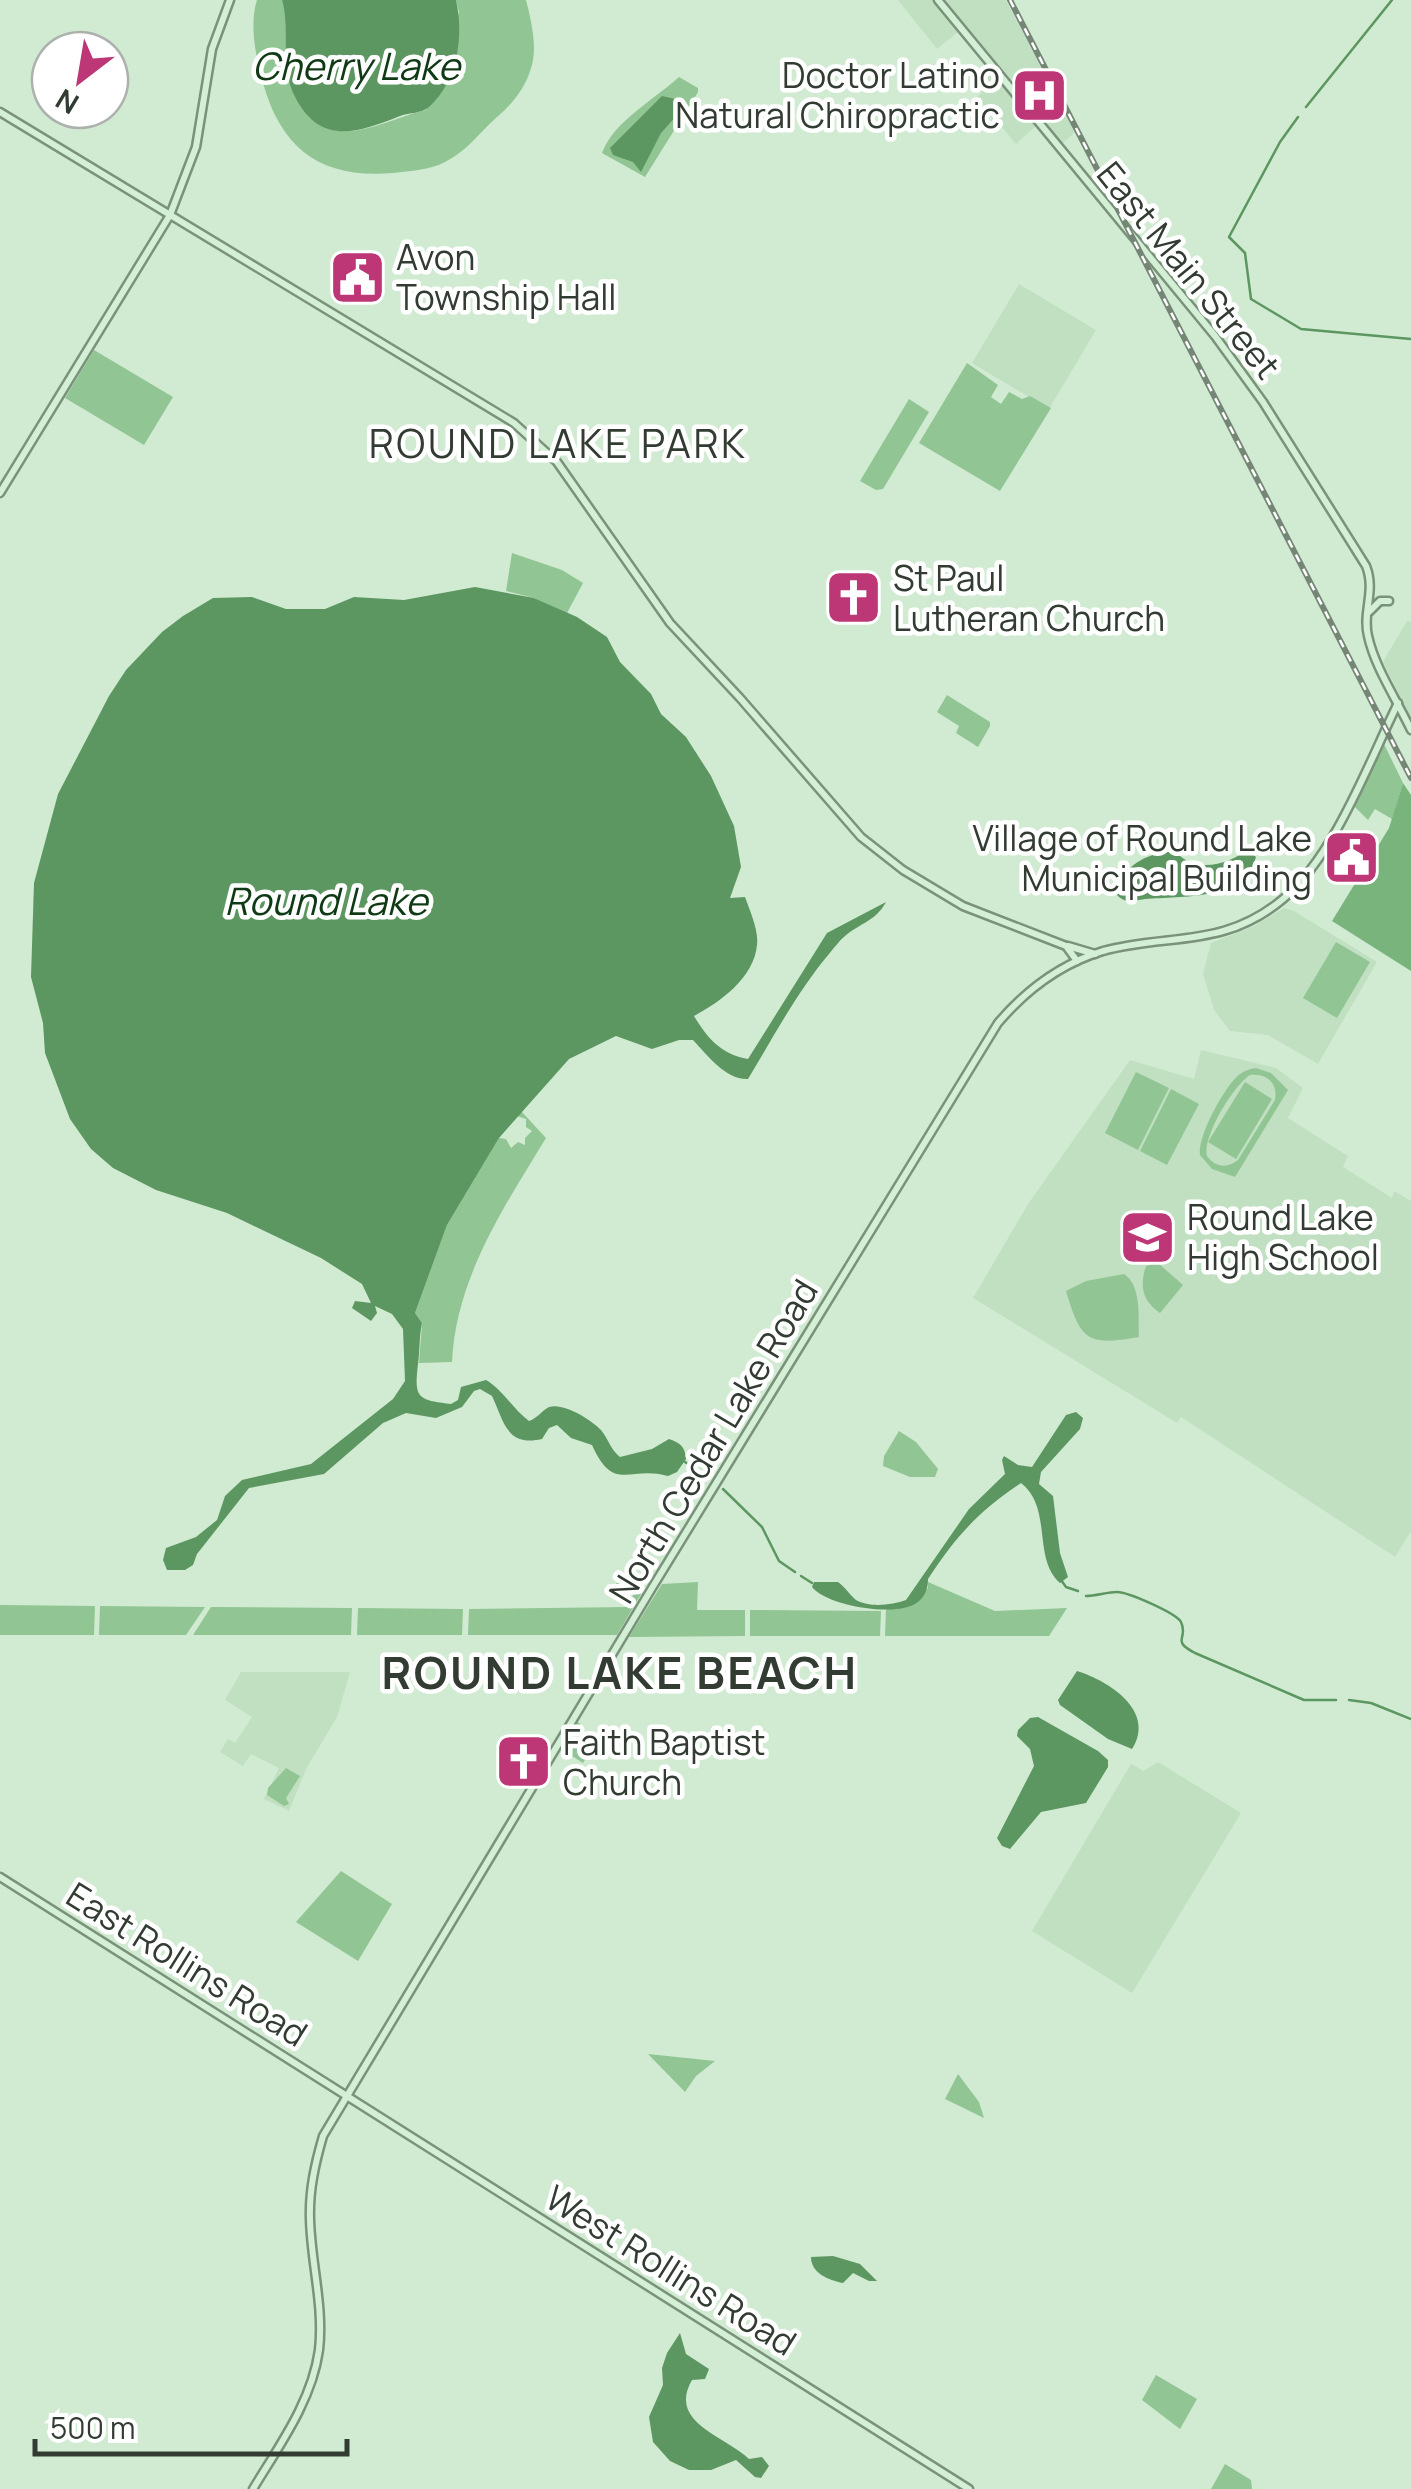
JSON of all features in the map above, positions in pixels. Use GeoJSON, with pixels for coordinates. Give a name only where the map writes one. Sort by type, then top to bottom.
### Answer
{"type":"FeatureCollection","features":[{"type":"Feature","properties":{"kind":"main road"},"geometry":{"type":"LineString","coordinates":[[0,493],[170,215],[196,147],[212,49],[230,0]]}},
{"type":"Feature","properties":{"kind":"main road","name":"East Main Street"},"geometry":{"type":"LineString","coordinates":[[938,0],[1249,382],[1362,559],[1372,590],[1368,613]]}},
{"type":"Feature","properties":{"kind":"main road","name":"North Cedar Lake Road"},"geometry":{"type":"LineString","coordinates":[[0,112],[514,423],[558,462],[670,623],[838,813],[877,851],[962,905],[1096,954]]}},
{"type":"Feature","properties":{"kind":"main road"},"geometry":{"type":"LineString","coordinates":[[1389,601],[1377,603],[1368,613],[1370,643],[1411,730]]}},
{"type":"Feature","properties":{"kind":"main road","name":"North Cedar Lake Road"},"geometry":{"type":"LineString","coordinates":[[253,2489],[288,2431],[314,2375],[319,2348],[319,2300],[310,2191],[323,2136],[998,1023],[1018,1000],[1050,974],[1076,960],[1197,939],[1249,921],[1282,900],[1326,848],[1398,703]]}},
{"type":"Feature","properties":{"kind":"main road"},"geometry":{"type":"LineString","coordinates":[[1066,946],[1076,960]]}},
{"type":"Feature","properties":{"kind":"main road","name":"East Rollins Road"},"geometry":{"type":"LineString","coordinates":[[0,1877],[346,2094]]}},
{"type":"Feature","properties":{"kind":"main road","name":"West Rollins Road"},"geometry":{"type":"LineString","coordinates":[[346,2094],[968,2489]]}},
{"type":"Feature","properties":{"kind":"shaded area"},"geometry":{"type":"Polygon","coordinates":[[[257,0],[282,0],[292,91],[305,111],[332,129],[363,129],[426,110],[459,12],[456,0],[526,0],[533,34],[533,60],[513,101],[453,158],[413,171],[346,171],[309,156],[281,127],[263,83],[256,52],[257,0]]]}},
{"type":"Feature","properties":{"kind":"shaded area"},"geometry":{"type":"Polygon","coordinates":[[[898,0],[933,0],[958,32],[937,49],[898,0]]]}},
{"type":"Feature","properties":{"kind":"shaded area"},"geometry":{"type":"Polygon","coordinates":[[[944,0],[1006,0],[1075,132],[1062,144],[944,0]]]}},
{"type":"Feature","properties":{"kind":"shaded area"},"geometry":{"type":"Polygon","coordinates":[[[988,68],[1036,126],[1016,144],[977,97],[982,93],[972,81],[988,68]]]}},
{"type":"Feature","properties":{"kind":"shaded area"},"geometry":{"type":"Polygon","coordinates":[[[679,77],[698,88],[698,92],[645,177],[602,153],[625,121],[679,77]]]}},
{"type":"Feature","properties":{"kind":"shaded area"},"geometry":{"type":"Polygon","coordinates":[[[1019,284],[1096,330],[1049,409],[972,363],[1019,284]]]}},
{"type":"Feature","properties":{"kind":"shaded area"},"geometry":{"type":"Polygon","coordinates":[[[94,350],[173,397],[144,445],[65,398],[94,350]]]}},
{"type":"Feature","properties":{"kind":"shaded area"},"geometry":{"type":"Polygon","coordinates":[[[967,363],[998,385],[991,397],[1001,404],[1009,392],[1022,399],[1030,396],[1051,408],[1000,491],[919,443],[967,363]]]}},
{"type":"Feature","properties":{"kind":"shaded area"},"geometry":{"type":"Polygon","coordinates":[[[909,399],[929,412],[883,489],[876,490],[860,481],[909,399]]]}},
{"type":"Feature","properties":{"kind":"shaded area"},"geometry":{"type":"Polygon","coordinates":[[[512,553],[562,570],[583,583],[567,613],[506,591],[512,553]]]}},
{"type":"Feature","properties":{"kind":"shaded area"},"geometry":{"type":"Polygon","coordinates":[[[1407,621],[1411,622],[1411,719],[1383,662],[1407,621]]]}},
{"type":"Feature","properties":{"kind":"shaded area"},"geometry":{"type":"Polygon","coordinates":[[[947,695],[990,722],[978,747],[956,733],[959,726],[937,712],[947,695]]]}},
{"type":"Feature","properties":{"kind":"shaded area"},"geometry":{"type":"Polygon","coordinates":[[[1384,744],[1403,783],[1392,819],[1375,809],[1368,820],[1354,806],[1384,744]]]}},
{"type":"Feature","properties":{"kind":"shaded area"},"geometry":{"type":"Polygon","coordinates":[[[1403,783],[1411,795],[1411,971],[1332,921],[1389,828],[1403,783]]]}},
{"type":"Feature","properties":{"kind":"shaded area"},"geometry":{"type":"Polygon","coordinates":[[[1284,908],[1377,962],[1318,1064],[1268,1035],[1230,1031],[1214,1010],[1203,974],[1211,943],[1254,926],[1284,908]]]}},
{"type":"Feature","properties":{"kind":"shaded area"},"geometry":{"type":"Polygon","coordinates":[[[1336,942],[1370,962],[1337,1018],[1303,998],[1336,942]]]}},
{"type":"Feature","properties":{"kind":"shaded area"},"geometry":{"type":"Polygon","coordinates":[[[1201,1050],[1276,1068],[1303,1088],[1288,1118],[1348,1156],[1343,1167],[1392,1198],[1394,1191],[1411,1201],[1411,1531],[1395,1557],[1181,1417],[1177,1423],[973,1298],[1028,1204],[1130,1060],[1194,1079],[1201,1050]]]}},
{"type":"Feature","properties":{"kind":"shaded area"},"geometry":{"type":"Polygon","coordinates":[[[1256,1068],[1271,1073],[1288,1090],[1235,1177],[1212,1169],[1200,1155],[1200,1147],[1207,1124],[1227,1089],[1240,1074],[1256,1068]],[[1250,1075],[1235,1090],[1214,1125],[1207,1156],[1217,1164],[1225,1166],[1238,1160],[1275,1100],[1273,1084],[1250,1075]]]}},
{"type":"Feature","properties":{"kind":"shaded area"},"geometry":{"type":"Polygon","coordinates":[[[1136,1072],[1169,1088],[1138,1150],[1105,1133],[1136,1072]]]}},
{"type":"Feature","properties":{"kind":"shaded area"},"geometry":{"type":"Polygon","coordinates":[[[1245,1082],[1272,1099],[1236,1159],[1208,1142],[1245,1082]]]}},
{"type":"Feature","properties":{"kind":"shaded area"},"geometry":{"type":"Polygon","coordinates":[[[1171,1089],[1199,1104],[1167,1165],[1140,1151],[1171,1089]]]}},
{"type":"Feature","properties":{"kind":"shaded area"},"geometry":{"type":"Polygon","coordinates":[[[521,1111],[546,1138],[472,1272],[455,1331],[452,1362],[419,1363],[422,1323],[415,1313],[447,1225],[499,1138],[506,1139],[511,1148],[518,1142],[525,1145],[525,1138],[532,1131],[526,1127],[526,1119],[517,1116],[521,1111]]]}},
{"type":"Feature","properties":{"kind":"shaded area"},"geometry":{"type":"Polygon","coordinates":[[[1158,1263],[1183,1285],[1160,1313],[1146,1298],[1143,1287],[1146,1266],[1158,1263]]]}},
{"type":"Feature","properties":{"kind":"shaded area"},"geometry":{"type":"Polygon","coordinates":[[[1124,1274],[1136,1294],[1139,1337],[1097,1340],[1076,1321],[1066,1291],[1086,1281],[1124,1274]]]}},
{"type":"Feature","properties":{"kind":"shaded area"},"geometry":{"type":"Polygon","coordinates":[[[899,1431],[916,1442],[938,1469],[935,1477],[910,1477],[883,1466],[884,1456],[899,1431]]]}},
{"type":"Feature","properties":{"kind":"shaded area"},"geometry":{"type":"Polygon","coordinates":[[[698,1582],[697,1610],[745,1610],[745,1636],[629,1637],[662,1584],[698,1582]]]}},
{"type":"Feature","properties":{"kind":"shaded area"},"geometry":{"type":"Polygon","coordinates":[[[928,1582],[995,1611],[1067,1608],[1049,1636],[885,1636],[886,1608],[907,1607],[928,1588],[928,1582]]]}},
{"type":"Feature","properties":{"kind":"shaded area"},"geometry":{"type":"Polygon","coordinates":[[[616,1583],[640,1584],[644,1589],[617,1635],[468,1635],[469,1609],[627,1607],[636,1589],[631,1585],[618,1589],[616,1583]]]}},
{"type":"Feature","properties":{"kind":"shaded area"},"geometry":{"type":"Polygon","coordinates":[[[0,1605],[95,1606],[94,1635],[0,1635],[0,1605]]]}},
{"type":"Feature","properties":{"kind":"shaded area"},"geometry":{"type":"Polygon","coordinates":[[[100,1606],[205,1607],[186,1635],[99,1635],[100,1606]]]}},
{"type":"Feature","properties":{"kind":"shaded area"},"geometry":{"type":"Polygon","coordinates":[[[211,1607],[352,1608],[351,1635],[193,1635],[211,1607]]]}},
{"type":"Feature","properties":{"kind":"shaded area"},"geometry":{"type":"Polygon","coordinates":[[[358,1608],[463,1609],[462,1635],[357,1635],[358,1608]]]}},
{"type":"Feature","properties":{"kind":"shaded area"},"geometry":{"type":"Polygon","coordinates":[[[750,1610],[881,1611],[880,1636],[750,1636],[750,1610]]]}},
{"type":"Feature","properties":{"kind":"shaded area"},"geometry":{"type":"Polygon","coordinates":[[[241,1672],[350,1672],[337,1717],[306,1769],[289,1811],[264,1799],[279,1768],[251,1754],[243,1766],[220,1752],[228,1739],[235,1743],[252,1717],[225,1700],[241,1672]]]}},
{"type":"Feature","properties":{"kind":"shaded area"},"geometry":{"type":"Polygon","coordinates":[[[577,1722],[581,1724],[578,1729],[597,1741],[583,1763],[561,1749],[577,1722]]]}},
{"type":"Feature","properties":{"kind":"shaded area"},"geometry":{"type":"Polygon","coordinates":[[[1158,1762],[1241,1813],[1132,1993],[1032,1931],[1131,1764],[1144,1771],[1158,1762]]]}},
{"type":"Feature","properties":{"kind":"shaded area"},"geometry":{"type":"Polygon","coordinates":[[[286,1768],[300,1776],[286,1798],[289,1804],[284,1806],[267,1795],[268,1788],[286,1768]]]}},
{"type":"Feature","properties":{"kind":"shaded area"},"geometry":{"type":"Polygon","coordinates":[[[341,1871],[392,1904],[358,1961],[296,1922],[341,1871]]]}},
{"type":"Feature","properties":{"kind":"shaded area"},"geometry":{"type":"Polygon","coordinates":[[[648,2054],[715,2061],[696,2076],[685,2092],[648,2054]]]}},
{"type":"Feature","properties":{"kind":"shaded area"},"geometry":{"type":"Polygon","coordinates":[[[958,2074],[979,2102],[984,2118],[945,2099],[958,2074]]]}},
{"type":"Feature","properties":{"kind":"shaded area"},"geometry":{"type":"Polygon","coordinates":[[[1156,2375],[1197,2399],[1180,2429],[1142,2400],[1156,2375]]]}},
{"type":"Feature","properties":{"kind":"shaded area"},"geometry":{"type":"Polygon","coordinates":[[[1225,2464],[1251,2480],[1252,2489],[1211,2489],[1225,2464]]]}},
{"type":"Feature","properties":{"kind":"water","name":"Cherry Lake"},"geometry":{"type":"Polygon","coordinates":[[[282,0],[456,0],[456,57],[447,84],[429,107],[370,127],[342,131],[329,129],[305,113],[287,74],[282,0]]]}},
{"type":"Feature","properties":{"kind":"water"},"geometry":{"type":"Polygon","coordinates":[[[662,96],[675,99],[679,113],[661,133],[641,172],[633,162],[613,155],[610,148],[662,96]]]}},
{"type":"Feature","properties":{"kind":"water","name":"Round Lake"},"geometry":{"type":"Polygon","coordinates":[[[475,587],[534,598],[577,617],[607,637],[620,662],[651,694],[661,714],[686,737],[711,776],[734,826],[741,867],[730,898],[745,897],[757,939],[754,957],[743,978],[725,996],[694,1016],[716,1044],[748,1059],[827,933],[886,902],[873,918],[843,938],[817,969],[748,1079],[725,1071],[693,1040],[679,1040],[652,1049],[616,1036],[569,1059],[499,1138],[447,1225],[415,1313],[422,1323],[417,1375],[420,1395],[451,1404],[458,1400],[461,1387],[486,1380],[529,1421],[555,1406],[584,1417],[601,1430],[620,1457],[652,1449],[669,1439],[677,1442],[686,1459],[677,1472],[668,1476],[615,1473],[600,1460],[592,1445],[571,1438],[557,1425],[549,1428],[542,1439],[521,1439],[508,1430],[492,1396],[480,1389],[462,1407],[436,1418],[406,1413],[383,1423],[324,1474],[249,1488],[197,1554],[193,1565],[185,1570],[167,1570],[163,1560],[166,1548],[196,1537],[217,1520],[225,1496],[242,1480],[311,1464],[393,1399],[405,1381],[403,1329],[392,1314],[375,1306],[377,1313],[371,1321],[352,1308],[355,1301],[371,1303],[362,1284],[321,1258],[227,1213],[156,1190],[113,1168],[91,1149],[70,1119],[45,1053],[43,1023],[31,977],[34,883],[58,794],[126,670],[162,632],[213,598],[252,597],[286,609],[325,609],[354,597],[404,600],[475,587]]]}},
{"type":"Feature","properties":{"kind":"water"},"geometry":{"type":"Polygon","coordinates":[[[1247,850],[1256,857],[1249,871],[1225,889],[1132,901],[1116,894],[1123,876],[1147,857],[1176,852],[1203,865],[1232,859],[1247,850]]]}},
{"type":"Feature","properties":{"kind":"water"},"geometry":{"type":"Polygon","coordinates":[[[1076,1412],[1083,1418],[1080,1429],[1041,1472],[1039,1484],[1053,1496],[1060,1553],[1068,1577],[1060,1583],[1047,1560],[1037,1506],[1021,1483],[980,1514],[959,1537],[928,1579],[923,1596],[910,1606],[881,1609],[847,1605],[812,1587],[814,1582],[838,1582],[856,1600],[868,1604],[906,1600],[969,1509],[1005,1474],[1004,1456],[1018,1465],[1032,1467],[1066,1415],[1076,1412]]]}},
{"type":"Feature","properties":{"kind":"water"},"geometry":{"type":"Polygon","coordinates":[[[1077,1671],[1115,1690],[1134,1710],[1138,1735],[1132,1749],[1108,1739],[1060,1705],[1058,1700],[1077,1671]]]}},
{"type":"Feature","properties":{"kind":"water"},"geometry":{"type":"Polygon","coordinates":[[[1038,1717],[1098,1751],[1108,1760],[1108,1767],[1086,1803],[1041,1812],[1010,1849],[997,1838],[1034,1766],[1030,1749],[1017,1736],[1018,1730],[1030,1718],[1038,1717]]]}},
{"type":"Feature","properties":{"kind":"water"},"geometry":{"type":"Polygon","coordinates":[[[833,2256],[860,2264],[877,2281],[853,2273],[843,2283],[826,2278],[814,2267],[811,2257],[833,2256]]]}},
{"type":"Feature","properties":{"kind":"water"},"geometry":{"type":"Polygon","coordinates":[[[680,2333],[686,2354],[709,2369],[705,2379],[692,2380],[686,2395],[693,2418],[749,2459],[762,2457],[769,2466],[761,2478],[736,2460],[711,2470],[689,2470],[670,2461],[653,2442],[649,2417],[663,2385],[662,2368],[667,2353],[680,2333]]]}},
{"type":"Feature","properties":{"kind":"waterway"},"geometry":{"type":"LineString","coordinates":[[1306,107],[1392,0]]}},
{"type":"Feature","properties":{"kind":"waterway"},"geometry":{"type":"LineString","coordinates":[[1298,117],[1280,142],[1229,237],[1245,253],[1251,299],[1301,329],[1411,339]]}},
{"type":"Feature","properties":{"kind":"waterway"},"geometry":{"type":"LineString","coordinates":[[685,1462],[709,1478]]}},
{"type":"Feature","properties":{"kind":"waterway"},"geometry":{"type":"LineString","coordinates":[[723,1489],[762,1527],[779,1561],[795,1572]]}},
{"type":"Feature","properties":{"kind":"waterway"},"geometry":{"type":"LineString","coordinates":[[801,1576],[812,1583]]}},
{"type":"Feature","properties":{"kind":"waterway"},"geometry":{"type":"LineString","coordinates":[[1061,1580],[1066,1587],[1078,1591]]}},
{"type":"Feature","properties":{"kind":"waterway"},"geometry":{"type":"LineString","coordinates":[[1086,1596],[1117,1592],[1141,1599],[1177,1618],[1183,1628],[1183,1645],[1195,1653],[1304,1700],[1336,1700]]}},
{"type":"Feature","properties":{"kind":"waterway"},"geometry":{"type":"LineString","coordinates":[[1349,1700],[1371,1703],[1411,1719]]}},
{"type":"Feature","properties":{"kind":"railway"},"geometry":{"type":"LineString","coordinates":[[1010,0],[1411,778]]}},
{"type":"Feature","properties":{"kind":"place","name":"Doctor Latino Natural Chiropractic"},"geometry":{"type":"Point","coordinates":[1039,95]}},
{"type":"Feature","properties":{"kind":"place","name":"Avon Township Hall"},"geometry":{"type":"Point","coordinates":[357,277]}},
{"type":"Feature","properties":{"kind":"place","name":"St Paul Lutheran Church"},"geometry":{"type":"Point","coordinates":[854,598]}},
{"type":"Feature","properties":{"kind":"place","name":"Village of Round Lake Municipal Building"},"geometry":{"type":"Point","coordinates":[1351,858]}},
{"type":"Feature","properties":{"kind":"place","name":"Round Lake High School"},"geometry":{"type":"Point","coordinates":[1148,1237]}},
{"type":"Feature","properties":{"kind":"place","name":"Faith Baptist Church"},"geometry":{"type":"Point","coordinates":[524,1762]}},
{"type":"Feature","properties":{"kind":"district","name":"ROUND LAKE PARK"},"geometry":{"type":"Point","coordinates":[558,442]}},
{"type":"Feature","properties":{"kind":"district","name":"ROUND LAKE BEACH"},"geometry":{"type":"Point","coordinates":[620,1672]}}]}
